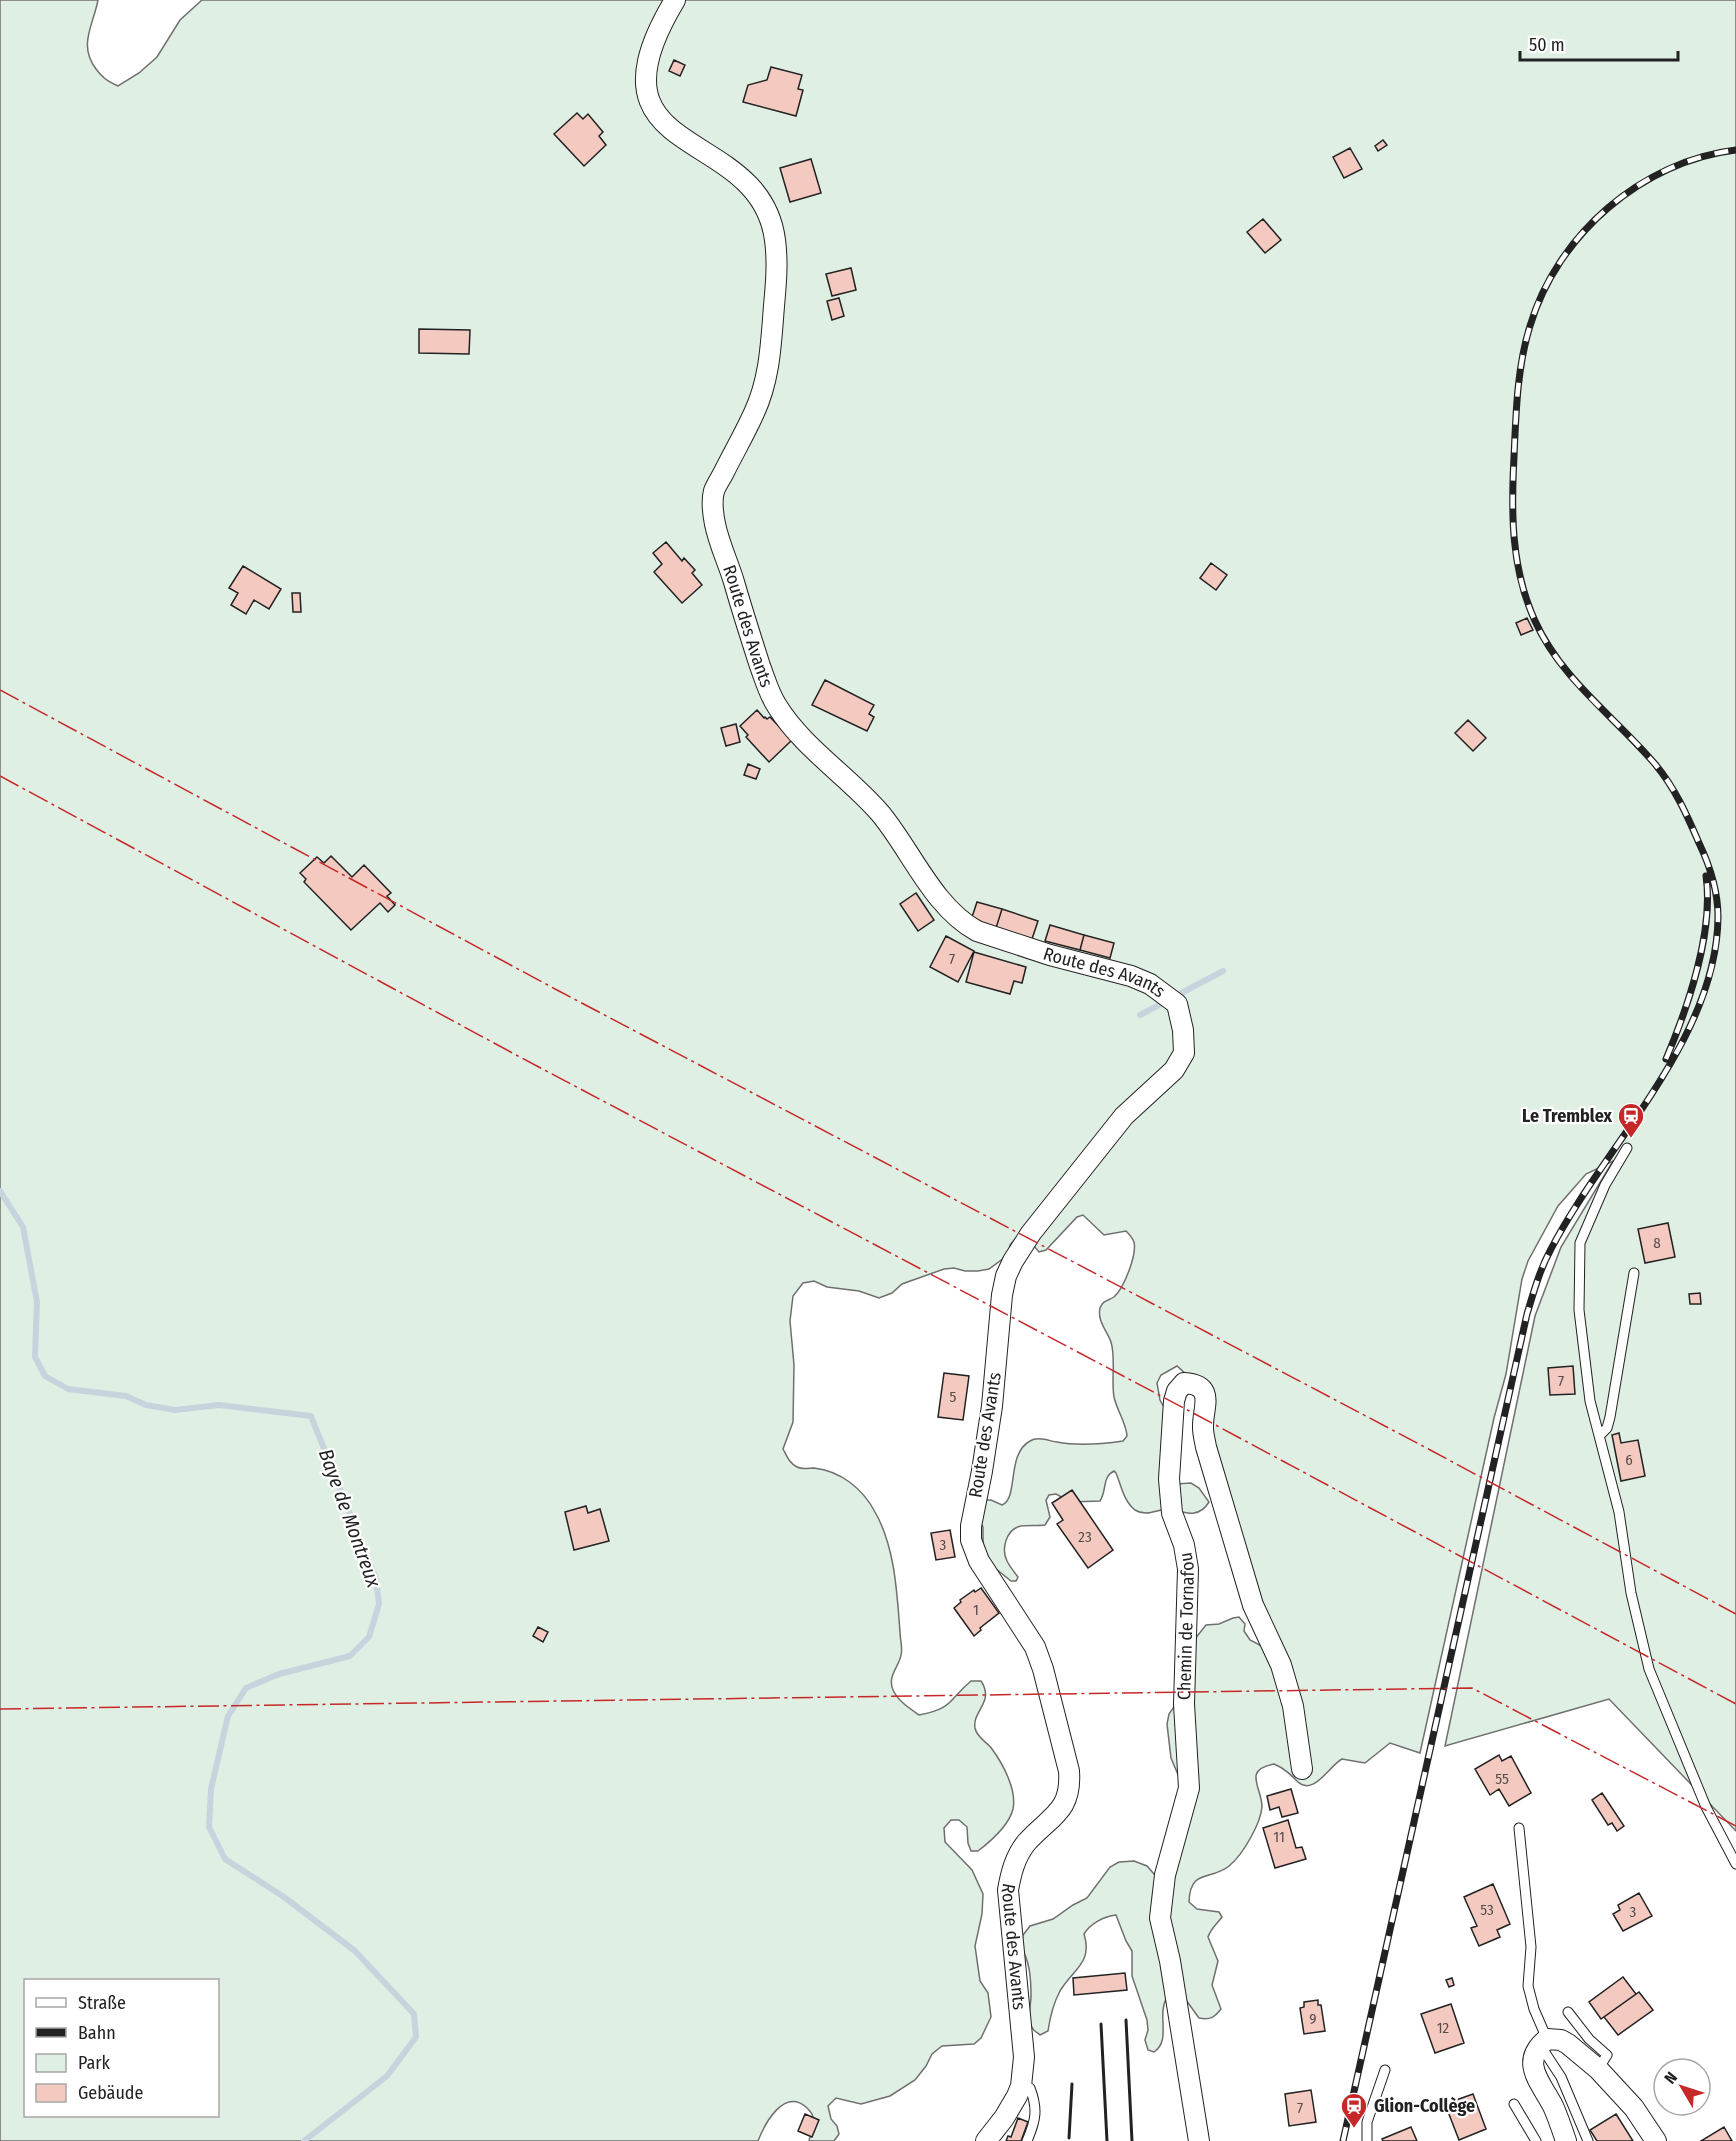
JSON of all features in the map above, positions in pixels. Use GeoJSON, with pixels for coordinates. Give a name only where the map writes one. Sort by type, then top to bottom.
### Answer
{"type":"FeatureCollection","features":[{"type":"Feature","properties":{"kind":"street","name":"Route des Avants"},"geometry":{"type":"LineString","coordinates":[[675,0],[646,61],[645,80],[651,105],[667,127],[732,170],[751,186],[772,220],[776,241],[777,266],[767,378],[754,413],[714,492],[713,508],[716,528],[747,626],[776,705],[791,726],[880,813],[937,894],[955,916],[968,927],[1050,955],[1131,976],[1150,984],[1177,1004],[1183,1030],[1184,1053],[1174,1070],[1124,1116],[1031,1233],[1013,1261],[1006,1276],[1002,1295],[992,1406],[972,1516],[971,1540],[979,1561],[1035,1647],[1043,1669],[1069,1771],[1070,1786],[1066,1801],[1058,1813],[1027,1842],[1011,1870],[1008,1890],[1014,1973],[1022,2022],[1024,2057],[1021,2086],[1017,2096],[986,2141]]}},
{"type":"Feature","properties":{"kind":"street","name":"Chemin de Tornafou"},"geometry":{"type":"LineString","coordinates":[[1199,2141],[1170,1961],[1160,1918],[1165,1875],[1189,1788],[1184,1704],[1188,1569],[1184,1545],[1172,1513],[1169,1479],[1174,1401],[1184,1383],[1194,1384],[1202,1389],[1207,1399],[1203,1427],[1206,1447],[1253,1605],[1281,1665],[1293,1706],[1302,1769]]}},
{"type":"Feature","properties":{"kind":"street"},"geometry":{"type":"LineString","coordinates":[[1566,2141],[1553,2106],[1533,2065],[1534,2055],[1544,2042],[1561,2040],[1598,2069],[1634,2108],[1656,2141]]}},
{"type":"Feature","properties":{"kind":"lane"},"geometry":{"type":"LineString","coordinates":[[1627,1148],[1605,1185],[1580,1243],[1579,1310],[1590,1401],[1619,1512],[1631,1593],[1649,1669],[1706,1807],[1736,1864]]}},
{"type":"Feature","properties":{"kind":"lane"},"geometry":{"type":"LineString","coordinates":[[1600,1435],[1607,1428],[1610,1417],[1634,1273]]}},
{"type":"Feature","properties":{"kind":"lane"},"geometry":{"type":"LineString","coordinates":[[1519,1828],[1531,1947],[1528,1986],[1544,2042],[1588,2141]]}},
{"type":"Feature","properties":{"kind":"lane"},"geometry":{"type":"LineString","coordinates":[[1568,2012],[1589,2039],[1607,2055],[1598,2069]]}},
{"type":"Feature","properties":{"kind":"lane"},"geometry":{"type":"LineString","coordinates":[[1367,2141],[1368,2122],[1385,2070]]}},
{"type":"Feature","properties":{"kind":"lane"},"geometry":{"type":"LineString","coordinates":[[1021,2086],[1030,2088],[1036,2118],[1027,2141]]}},
{"type":"Feature","properties":{"kind":"lane"},"geometry":{"type":"LineString","coordinates":[[1514,2103],[1536,2141]]}},
{"type":"Feature","properties":{"kind":"green space"},"geometry":{"type":"Polygon","coordinates":[[[0,0],[98,0],[88,35],[88,52],[99,72],[118,86],[139,73],[157,57],[180,20],[202,0],[1736,0],[1736,1831],[1609,1699],[1445,1746],[1535,1316],[1561,1247],[1613,1161],[1586,1174],[1558,1206],[1528,1261],[1522,1279],[1506,1374],[1494,1418],[1420,1753],[1390,1743],[1365,1763],[1342,1759],[1316,1783],[1310,1785],[1298,1782],[1274,1764],[1259,1770],[1256,1780],[1262,1807],[1261,1815],[1249,1841],[1229,1866],[1197,1880],[1190,1891],[1189,1902],[1197,1909],[1219,1912],[1222,1917],[1208,1937],[1218,1961],[1212,1985],[1221,2009],[1214,2016],[1199,2018],[1180,1995],[1167,1998],[1163,2012],[1162,2041],[1154,2052],[1148,2050],[1145,2040],[1148,2030],[1147,2020],[1132,1976],[1132,1951],[1116,1915],[1098,1921],[1084,1934],[1086,1952],[1084,1959],[1058,1996],[1048,2031],[1040,2035],[1034,2030],[1029,2017],[1031,1983],[1026,1957],[1020,1946],[1023,1935],[1030,1926],[1053,1919],[1087,1898],[1110,1867],[1119,1862],[1134,1861],[1147,1866],[1160,1881],[1182,1784],[1171,1758],[1167,1724],[1169,1714],[1187,1688],[1194,1640],[1206,1625],[1219,1624],[1239,1617],[1245,1624],[1244,1631],[1250,1640],[1269,1650],[1189,1377],[1177,1366],[1161,1375],[1157,1383],[1160,1400],[1169,1416],[1176,1484],[1191,1483],[1199,1488],[1209,1502],[1205,1507],[1199,1512],[1191,1513],[1170,1509],[1139,1512],[1128,1503],[1114,1471],[1106,1480],[1100,1501],[1071,1502],[1056,1494],[1049,1495],[1046,1500],[1050,1517],[1045,1525],[1021,1526],[1008,1535],[1005,1556],[1018,1577],[1016,1581],[1011,1581],[990,1564],[983,1549],[983,1527],[978,1516],[986,1500],[1002,1505],[1007,1501],[1015,1465],[1023,1447],[1030,1441],[1040,1439],[1090,1444],[1123,1441],[1127,1436],[1114,1397],[1111,1342],[1099,1313],[1103,1303],[1118,1293],[1126,1279],[1134,1255],[1134,1242],[1131,1236],[1126,1231],[1104,1235],[1083,1215],[1077,1217],[1046,1250],[1039,1252],[1034,1246],[1016,1238],[1010,1245],[1008,1255],[989,1269],[965,1271],[954,1268],[944,1269],[902,1284],[892,1293],[879,1298],[859,1291],[827,1287],[814,1281],[803,1283],[793,1296],[790,1321],[794,1365],[793,1422],[783,1449],[790,1461],[797,1467],[824,1470],[850,1482],[870,1504],[887,1540],[898,1602],[902,1653],[891,1680],[893,1690],[904,1704],[919,1715],[944,1707],[971,1681],[981,1681],[986,1695],[975,1722],[975,1728],[1005,1770],[1014,1802],[1008,1821],[999,1833],[978,1851],[971,1851],[967,1827],[959,1820],[951,1820],[944,1828],[945,1842],[972,1870],[983,1894],[982,1914],[975,1946],[980,1981],[988,1993],[991,2017],[981,2038],[974,2044],[942,2046],[932,2054],[915,2080],[890,2096],[861,2104],[836,2098],[828,2106],[831,2119],[837,2126],[839,2134],[834,2141],[809,2141],[814,2125],[813,2116],[806,2107],[798,2102],[790,2102],[776,2110],[770,2117],[758,2141],[0,2141],[0,0]]]}},
{"type":"Feature","properties":{"kind":"building"},"geometry":{"type":"Polygon","coordinates":[[[674,60],[685,65],[680,76],[669,71],[674,60]]]}},
{"type":"Feature","properties":{"kind":"building"},"geometry":{"type":"Polygon","coordinates":[[[771,67],[802,75],[798,89],[803,90],[796,116],[743,102],[748,85],[767,80],[771,67]]]}},
{"type":"Feature","properties":{"kind":"building"},"geometry":{"type":"Polygon","coordinates":[[[577,113],[583,119],[588,114],[603,132],[599,136],[606,145],[584,166],[554,134],[577,113]]]}},
{"type":"Feature","properties":{"kind":"building"},"geometry":{"type":"Polygon","coordinates":[[[1383,140],[1387,145],[1378,151],[1375,146],[1383,140]]]}},
{"type":"Feature","properties":{"kind":"building"},"geometry":{"type":"Polygon","coordinates":[[[1350,148],[1362,169],[1344,178],[1333,157],[1350,148]]]}},
{"type":"Feature","properties":{"kind":"building"},"geometry":{"type":"Polygon","coordinates":[[[811,159],[821,193],[790,202],[780,168],[811,159]]]}},
{"type":"Feature","properties":{"kind":"building"},"geometry":{"type":"Polygon","coordinates":[[[1263,219],[1281,240],[1265,253],[1247,232],[1263,219]]]}},
{"type":"Feature","properties":{"kind":"building"},"geometry":{"type":"Polygon","coordinates":[[[851,268],[856,290],[832,296],[826,274],[851,268]]]}},
{"type":"Feature","properties":{"kind":"building"},"geometry":{"type":"Polygon","coordinates":[[[839,298],[844,316],[832,320],[827,301],[839,298]]]}},
{"type":"Feature","properties":{"kind":"building"},"geometry":{"type":"Polygon","coordinates":[[[419,329],[470,330],[469,354],[419,353],[419,329]]]}},
{"type":"Feature","properties":{"kind":"building"},"geometry":{"type":"Polygon","coordinates":[[[666,542],[682,561],[684,558],[695,570],[692,573],[702,585],[682,603],[654,572],[662,564],[653,553],[666,542]]]}},
{"type":"Feature","properties":{"kind":"building"},"geometry":{"type":"Polygon","coordinates":[[[1211,563],[1227,575],[1216,590],[1200,578],[1211,563]]]}},
{"type":"Feature","properties":{"kind":"building"},"geometry":{"type":"Polygon","coordinates":[[[243,566],[281,589],[269,609],[254,600],[246,614],[231,605],[238,593],[229,588],[243,566]]]}},
{"type":"Feature","properties":{"kind":"building"},"geometry":{"type":"Polygon","coordinates":[[[292,593],[300,593],[301,612],[293,612],[292,593]]]}},
{"type":"Feature","properties":{"kind":"building"},"geometry":{"type":"Polygon","coordinates":[[[1527,618],[1533,630],[1521,635],[1516,623],[1527,618]]]}},
{"type":"Feature","properties":{"kind":"building"},"geometry":{"type":"Polygon","coordinates":[[[825,680],[874,705],[869,714],[874,717],[867,731],[812,705],[825,680]]]}},
{"type":"Feature","properties":{"kind":"building"},"geometry":{"type":"Polygon","coordinates":[[[757,710],[764,718],[770,717],[792,740],[769,762],[746,737],[748,735],[740,726],[757,710]]]}},
{"type":"Feature","properties":{"kind":"building"},"geometry":{"type":"Polygon","coordinates":[[[1468,720],[1486,738],[1473,751],[1455,733],[1468,720]]]}},
{"type":"Feature","properties":{"kind":"building"},"geometry":{"type":"Polygon","coordinates":[[[736,724],[740,742],[726,746],[721,728],[736,724]]]}},
{"type":"Feature","properties":{"kind":"building"},"geometry":{"type":"Polygon","coordinates":[[[748,764],[760,769],[756,779],[744,775],[748,764]]]}},
{"type":"Feature","properties":{"kind":"building"},"geometry":{"type":"Polygon","coordinates":[[[331,856],[352,877],[364,865],[391,893],[387,896],[395,905],[388,912],[380,903],[351,930],[304,882],[306,879],[300,873],[317,857],[324,863],[331,856]]]}},
{"type":"Feature","properties":{"kind":"building"},"geometry":{"type":"Polygon","coordinates":[[[916,893],[934,920],[918,931],[900,904],[916,893]]]}},
{"type":"Feature","properties":{"kind":"building"},"geometry":{"type":"Polygon","coordinates":[[[977,902],[1002,909],[996,928],[971,920],[977,902]]]}},
{"type":"Feature","properties":{"kind":"building"},"geometry":{"type":"Polygon","coordinates":[[[1002,909],[1038,921],[1032,939],[996,928],[1002,909]]]}},
{"type":"Feature","properties":{"kind":"building"},"geometry":{"type":"Polygon","coordinates":[[[1050,925],[1084,935],[1080,950],[1045,941],[1050,925]]]}},
{"type":"Feature","properties":{"kind":"building"},"geometry":{"type":"Polygon","coordinates":[[[1084,935],[1114,943],[1110,958],[1080,950],[1084,935]]]}},
{"type":"Feature","properties":{"kind":"building"},"geometry":{"type":"Polygon","coordinates":[[[946,936],[974,951],[958,982],[930,967],[946,936]]]}},
{"type":"Feature","properties":{"kind":"building"},"geometry":{"type":"Polygon","coordinates":[[[974,952],[1026,967],[1022,983],[1014,981],[1010,994],[966,982],[974,952]]]}},
{"type":"Feature","properties":{"kind":"building"},"geometry":{"type":"Polygon","coordinates":[[[1668,1223],[1675,1257],[1645,1263],[1638,1229],[1668,1223]]]}},
{"type":"Feature","properties":{"kind":"building"},"geometry":{"type":"Polygon","coordinates":[[[1700,1293],[1701,1304],[1690,1304],[1689,1294],[1700,1293]]]}},
{"type":"Feature","properties":{"kind":"building"},"geometry":{"type":"Polygon","coordinates":[[[1573,1366],[1575,1394],[1550,1395],[1548,1368],[1573,1366]]]}},
{"type":"Feature","properties":{"kind":"building"},"geometry":{"type":"Polygon","coordinates":[[[944,1373],[969,1376],[963,1420],[938,1417],[944,1373]]]}},
{"type":"Feature","properties":{"kind":"building"},"geometry":{"type":"Polygon","coordinates":[[[1619,1433],[1621,1443],[1638,1440],[1645,1476],[1621,1481],[1612,1435],[1619,1433]]]}},
{"type":"Feature","properties":{"kind":"building"},"geometry":{"type":"Polygon","coordinates":[[[1072,1490],[1113,1550],[1088,1568],[1057,1524],[1063,1520],[1052,1503],[1072,1490]]]}},
{"type":"Feature","properties":{"kind":"building"},"geometry":{"type":"Polygon","coordinates":[[[586,1506],[588,1513],[600,1509],[609,1541],[574,1550],[565,1512],[586,1506]]]}},
{"type":"Feature","properties":{"kind":"building"},"geometry":{"type":"Polygon","coordinates":[[[950,1530],[955,1557],[936,1560],[931,1533],[950,1530]]]}},
{"type":"Feature","properties":{"kind":"building"},"geometry":{"type":"Polygon","coordinates":[[[981,1588],[999,1613],[980,1628],[981,1630],[974,1636],[954,1608],[961,1602],[960,1600],[981,1588]]]}},
{"type":"Feature","properties":{"kind":"building"},"geometry":{"type":"Polygon","coordinates":[[[538,1627],[548,1632],[543,1642],[533,1636],[538,1627]]]}},
{"type":"Feature","properties":{"kind":"building"},"geometry":{"type":"Polygon","coordinates":[[[1499,1755],[1502,1761],[1511,1756],[1531,1793],[1509,1806],[1499,1789],[1490,1795],[1475,1769],[1499,1755]]]}},
{"type":"Feature","properties":{"kind":"building"},"geometry":{"type":"Polygon","coordinates":[[[1291,1789],[1298,1813],[1282,1817],[1279,1807],[1270,1810],[1267,1796],[1291,1789]]]}},
{"type":"Feature","properties":{"kind":"building"},"geometry":{"type":"Polygon","coordinates":[[[1602,1793],[1624,1826],[1617,1831],[1612,1823],[1608,1825],[1592,1800],[1602,1793]]]}},
{"type":"Feature","properties":{"kind":"building"},"geometry":{"type":"Polygon","coordinates":[[[1288,1820],[1296,1848],[1302,1847],[1306,1859],[1275,1868],[1263,1828],[1288,1820]]]}},
{"type":"Feature","properties":{"kind":"building"},"geometry":{"type":"Polygon","coordinates":[[[1493,1884],[1510,1924],[1497,1930],[1500,1937],[1479,1946],[1471,1928],[1477,1926],[1464,1897],[1493,1884]]]}},
{"type":"Feature","properties":{"kind":"building"},"geometry":{"type":"Polygon","coordinates":[[[1639,1893],[1652,1916],[1623,1931],[1613,1914],[1620,1910],[1618,1905],[1639,1893]]]}},
{"type":"Feature","properties":{"kind":"building"},"geometry":{"type":"Polygon","coordinates":[[[1125,1973],[1127,1990],[1074,1995],[1073,1978],[1125,1973]]]}},
{"type":"Feature","properties":{"kind":"building"},"geometry":{"type":"Polygon","coordinates":[[[1623,1977],[1636,1994],[1601,2019],[1589,2002],[1623,1977]]]}},
{"type":"Feature","properties":{"kind":"building"},"geometry":{"type":"Polygon","coordinates":[[[1452,1978],[1454,1985],[1449,1987],[1446,1980],[1452,1978]]]}},
{"type":"Feature","properties":{"kind":"building"},"geometry":{"type":"Polygon","coordinates":[[[1639,1992],[1653,2010],[1618,2035],[1604,2017],[1639,1992]]]}},
{"type":"Feature","properties":{"kind":"building"},"geometry":{"type":"Polygon","coordinates":[[[1318,2000],[1318,2005],[1321,2005],[1325,2031],[1304,2034],[1300,2008],[1304,2007],[1304,2002],[1318,2000]]]}},
{"type":"Feature","properties":{"kind":"building"},"geometry":{"type":"Polygon","coordinates":[[[1451,2004],[1464,2043],[1435,2053],[1421,2014],[1451,2004]]]}},
{"type":"Feature","properties":{"kind":"building"},"geometry":{"type":"Polygon","coordinates":[[[1311,2090],[1316,2122],[1289,2126],[1285,2094],[1311,2090]]]}},
{"type":"Feature","properties":{"kind":"building"},"geometry":{"type":"Polygon","coordinates":[[[1473,2094],[1486,2129],[1459,2140],[1445,2104],[1473,2094]]]}},
{"type":"Feature","properties":{"kind":"building"},"geometry":{"type":"Polygon","coordinates":[[[805,2114],[819,2120],[812,2137],[798,2131],[805,2114]]]}},
{"type":"Feature","properties":{"kind":"building"},"geometry":{"type":"Polygon","coordinates":[[[1616,2114],[1633,2141],[1597,2141],[1590,2130],[1616,2114]]]}},
{"type":"Feature","properties":{"kind":"building"},"geometry":{"type":"Polygon","coordinates":[[[1018,2118],[1028,2122],[1021,2141],[1006,2141],[1008,2136],[1011,2137],[1018,2118]]]}},
{"type":"Feature","properties":{"kind":"building"},"geometry":{"type":"Polygon","coordinates":[[[1411,2127],[1417,2141],[1383,2141],[1382,2139],[1411,2127]]]}},
{"type":"Feature","properties":{"kind":"building"},"geometry":{"type":"Polygon","coordinates":[[[1724,2127],[1732,2141],[1701,2141],[1724,2127]]]}},
{"type":"Feature","properties":{"kind":"waterway"},"geometry":{"type":"LineString","coordinates":[[1140,1015],[1223,971]]}},
{"type":"Feature","properties":{"kind":"waterway","name":"Baye de Montreux"},"geometry":{"type":"LineString","coordinates":[[0,1191],[23,1227],[37,1302],[35,1357],[45,1376],[68,1389],[126,1396],[146,1405],[175,1410],[219,1405],[311,1416],[376,1579],[379,1604],[369,1637],[350,1656],[279,1674],[246,1688],[228,1716],[211,1789],[209,1827],[225,1859],[284,1897],[355,1951],[414,2014],[416,2037],[387,2076],[304,2141]]}},
{"type":"Feature","properties":{"kind":"railway"},"geometry":{"type":"LineString","coordinates":[[1343,2141],[1532,1297],[1547,1257],[1574,1210],[1654,1090],[1679,1048],[1699,1006],[1713,962],[1718,917],[1717,898],[1710,870],[1675,792],[1655,764],[1590,697],[1559,661],[1546,642],[1527,601],[1517,561],[1513,520],[1516,423],[1522,358],[1530,326],[1543,293],[1560,262],[1582,233],[1608,208],[1637,187],[1668,169],[1701,157],[1736,150]]}},
{"type":"Feature","properties":{"kind":"railway"},"geometry":{"type":"LineString","coordinates":[[1666,1059],[1683,1016],[1703,944],[1707,898],[1706,876]]}},
{"type":"Feature","properties":{"kind":"wall"},"geometry":{"type":"LineString","coordinates":[[1126,2020],[1132,2141]]}},
{"type":"Feature","properties":{"kind":"wall"},"geometry":{"type":"LineString","coordinates":[[1101,2024],[1107,2141]]}},
{"type":"Feature","properties":{"kind":"wall"},"geometry":{"type":"LineString","coordinates":[[1069,2138],[1072,2084]]}},
{"type":"Feature","properties":{"kind":"power"},"geometry":{"type":"LineString","coordinates":[[0,690],[557,990],[1419,1444],[1736,1614]]}},
{"type":"Feature","properties":{"kind":"power"},"geometry":{"type":"LineString","coordinates":[[0,776],[518,1056],[1195,1414],[1736,1704]]}},
{"type":"Feature","properties":{"kind":"power"},"geometry":{"type":"LineString","coordinates":[[0,1709],[1472,1688],[1736,1826]]}},
{"type":"Feature","properties":{"kind":"place","name":"Le Tremblex"},"geometry":{"type":"Point","coordinates":[1631,1139]}},
{"type":"Feature","properties":{"kind":"place","name":"Glion-Collège"},"geometry":{"type":"Point","coordinates":[1354,2129]}}]}
